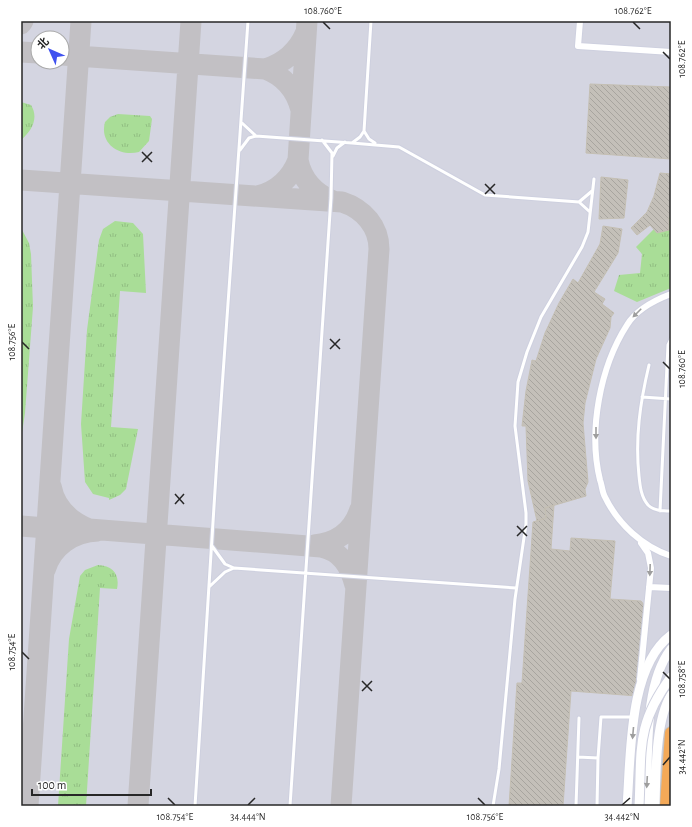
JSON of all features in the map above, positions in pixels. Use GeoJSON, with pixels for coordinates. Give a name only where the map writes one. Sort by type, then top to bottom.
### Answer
{"type":"FeatureCollection","features":[{"type":"Feature","properties":{"kind":"highway"},"geometry":{"type":"LineString","coordinates":[[666,806],[671,734]]}},
{"type":"Feature","properties":{"kind":"street"},"geometry":{"type":"LineString","coordinates":[[580,21],[578,46],[671,52]]}},
{"type":"Feature","properties":{"kind":"street"},"geometry":{"type":"LineString","coordinates":[[638,700],[649,587],[650,559],[644,547],[604,496],[596,454],[595,429],[599,400],[613,353],[627,324],[643,308],[671,294]]}},
{"type":"Feature","properties":{"kind":"street"},"geometry":{"type":"LineString","coordinates":[[634,536],[658,552],[671,556]]}},
{"type":"Feature","properties":{"kind":"street"},"geometry":{"type":"LineString","coordinates":[[649,587],[671,588]]}},
{"type":"Feature","properties":{"kind":"street"},"geometry":{"type":"LineString","coordinates":[[627,806],[634,717],[645,669],[654,652],[671,634]]}},
{"type":"Feature","properties":{"kind":"street"},"geometry":{"type":"LineString","coordinates":[[646,806],[652,698],[662,662],[671,649]]}},
{"type":"Feature","properties":{"kind":"street"},"geometry":{"type":"LineString","coordinates":[[639,806],[639,751],[642,732],[658,694],[671,677]]}},
{"type":"Feature","properties":{"kind":"street"},"geometry":{"type":"LineString","coordinates":[[655,806],[662,719],[667,701],[671,695]]}},
{"type":"Feature","properties":{"kind":"lane"},"geometry":{"type":"LineString","coordinates":[[194,806],[248,21]]}},
{"type":"Feature","properties":{"kind":"lane"},"geometry":{"type":"LineString","coordinates":[[352,142],[360,137],[364,131],[371,21]]}},
{"type":"Feature","properties":{"kind":"lane"},"geometry":{"type":"LineString","coordinates":[[242,122],[245,127],[256,136]]}},
{"type":"Feature","properties":{"kind":"lane"},"geometry":{"type":"LineString","coordinates":[[364,131],[369,140],[375,144]]}},
{"type":"Feature","properties":{"kind":"lane"},"geometry":{"type":"LineString","coordinates":[[239,151],[249,138],[256,136],[352,142],[399,147],[485,195],[579,202],[590,212]]}},
{"type":"Feature","properties":{"kind":"lane"},"geometry":{"type":"LineString","coordinates":[[290,806],[332,158],[329,147],[322,140]]}},
{"type":"Feature","properties":{"kind":"lane"},"geometry":{"type":"LineString","coordinates":[[332,158],[337,148],[345,142]]}},
{"type":"Feature","properties":{"kind":"lane"},"geometry":{"type":"LineString","coordinates":[[493,806],[499,770],[516,588],[526,513],[515,426],[518,382],[526,352],[541,317],[582,247],[588,232],[594,179]]}},
{"type":"Feature","properties":{"kind":"lane"},"geometry":{"type":"LineString","coordinates":[[579,202],[592,191]]}},
{"type":"Feature","properties":{"kind":"lane"},"geometry":{"type":"LineString","coordinates":[[660,511],[668,345],[671,339]]}},
{"type":"Feature","properties":{"kind":"lane"},"geometry":{"type":"LineString","coordinates":[[649,365],[637,427],[636,453],[640,484],[645,501],[649,506],[660,511],[671,512]]}},
{"type":"Feature","properties":{"kind":"lane"},"geometry":{"type":"LineString","coordinates":[[642,397],[671,399]]}},
{"type":"Feature","properties":{"kind":"lane"},"geometry":{"type":"LineString","coordinates":[[212,545],[219,558],[225,564],[234,568],[516,588]]}},
{"type":"Feature","properties":{"kind":"lane"},"geometry":{"type":"LineString","coordinates":[[209,587],[225,572],[234,568]]}},
{"type":"Feature","properties":{"kind":"lane"},"geometry":{"type":"LineString","coordinates":[[597,806],[601,717],[634,717]]}},
{"type":"Feature","properties":{"kind":"lane"},"geometry":{"type":"LineString","coordinates":[[576,806],[579,718]]}},
{"type":"Feature","properties":{"kind":"lane"},"geometry":{"type":"LineString","coordinates":[[578,756],[598,758]]}},
{"type":"Feature","properties":{"kind":"shaded area"},"geometry":{"type":"Polygon","coordinates":[[[21,21],[671,21],[671,806],[21,806],[21,21]]]}},
{"type":"Feature","properties":{"kind":"green space"},"geometry":{"type":"Polygon","coordinates":[[[21,102],[31,105],[34,119],[28,133],[21,140],[21,102]]]}},
{"type":"Feature","properties":{"kind":"green space"},"geometry":{"type":"Polygon","coordinates":[[[118,114],[150,116],[152,119],[149,141],[139,152],[125,153],[118,151],[108,142],[105,137],[105,122],[110,117],[118,114]]]}},
{"type":"Feature","properties":{"kind":"green space"},"geometry":{"type":"Polygon","coordinates":[[[669,217],[671,217],[671,288],[637,302],[614,291],[619,275],[640,273],[642,254],[636,247],[654,229],[657,233],[668,230],[669,217]]]}},
{"type":"Feature","properties":{"kind":"green space"},"geometry":{"type":"Polygon","coordinates":[[[115,221],[133,223],[143,234],[146,293],[120,291],[111,427],[138,429],[126,489],[120,495],[109,500],[109,498],[93,494],[85,482],[81,424],[87,330],[99,240],[103,229],[115,221]]]}},
{"type":"Feature","properties":{"kind":"green space"},"geometry":{"type":"Polygon","coordinates":[[[21,228],[29,243],[31,254],[33,307],[25,413],[21,439],[21,228]]]}},
{"type":"Feature","properties":{"kind":"green space"},"geometry":{"type":"Polygon","coordinates":[[[98,565],[111,569],[116,575],[118,584],[117,589],[100,588],[86,806],[58,806],[69,639],[80,576],[85,570],[98,565]]]}},
{"type":"Feature","properties":{"kind":"building"},"geometry":{"type":"Polygon","coordinates":[[[590,84],[671,87],[671,159],[586,153],[590,84]]]}},
{"type":"Feature","properties":{"kind":"building"},"geometry":{"type":"Polygon","coordinates":[[[660,173],[671,174],[671,217],[669,217],[669,230],[657,233],[650,225],[637,235],[631,228],[647,212],[654,196],[660,173]]]}},
{"type":"Feature","properties":{"kind":"building"},"geometry":{"type":"Polygon","coordinates":[[[601,177],[628,180],[624,218],[599,219],[601,177]]]}},
{"type":"Feature","properties":{"kind":"building"},"geometry":{"type":"Polygon","coordinates":[[[603,226],[622,229],[618,253],[594,292],[605,299],[602,304],[614,313],[611,317],[610,328],[596,359],[585,403],[583,423],[588,482],[585,489],[586,496],[545,508],[546,518],[537,521],[528,481],[526,426],[522,426],[526,391],[532,360],[536,361],[545,333],[559,303],[573,279],[578,283],[600,244],[603,226]]]}},
{"type":"Feature","properties":{"kind":"building"},"geometry":{"type":"Polygon","coordinates":[[[554,505],[551,549],[570,551],[571,538],[615,541],[610,599],[641,601],[645,606],[637,696],[571,691],[563,806],[509,806],[517,683],[522,683],[533,522],[546,518],[545,508],[554,505]]]}},
{"type":"Feature","properties":{"kind":"taxiway"},"geometry":{"type":"LineString","coordinates":[[28,806],[81,21]]}},
{"type":"Feature","properties":{"kind":"taxiway"},"geometry":{"type":"LineString","coordinates":[[138,806],[191,21]]}},
{"type":"Feature","properties":{"kind":"taxiway"},"geometry":{"type":"LineString","coordinates":[[258,196],[271,191],[282,183],[291,173],[298,160],[307,21]]}},
{"type":"Feature","properties":{"kind":"taxiway"},"geometry":{"type":"LineString","coordinates":[[265,69],[285,60],[299,45],[306,32]]}},
{"type":"Feature","properties":{"kind":"taxiway"},"geometry":{"type":"LineString","coordinates":[[21,52],[30,53]]}},
{"type":"Feature","properties":{"kind":"taxiway"},"geometry":{"type":"LineString","coordinates":[[70,56],[265,69],[278,76],[288,85],[296,96],[301,110]]}},
{"type":"Feature","properties":{"kind":"taxiway"},"geometry":{"type":"LineString","coordinates":[[298,160],[302,174],[310,185],[320,194],[333,201]]}},
{"type":"Feature","properties":{"kind":"taxiway"},"geometry":{"type":"LineString","coordinates":[[21,180],[342,202],[357,209],[373,226],[379,249],[341,806]]}},
{"type":"Feature","properties":{"kind":"taxiway"},"geometry":{"type":"LineString","coordinates":[[51,486],[56,501],[64,513],[75,522],[89,529],[321,547],[334,552],[344,560],[355,585]]}},
{"type":"Feature","properties":{"kind":"taxiway"},"geometry":{"type":"LineString","coordinates":[[314,545],[329,542],[343,535],[353,524],[360,509]]}},
{"type":"Feature","properties":{"kind":"taxiway"},"geometry":{"type":"LineString","coordinates":[[21,526],[59,529]]}},
{"type":"Feature","properties":{"kind":"taxiway"},"geometry":{"type":"LineString","coordinates":[[45,570],[48,561],[58,547],[72,537],[98,531]]}}]}
